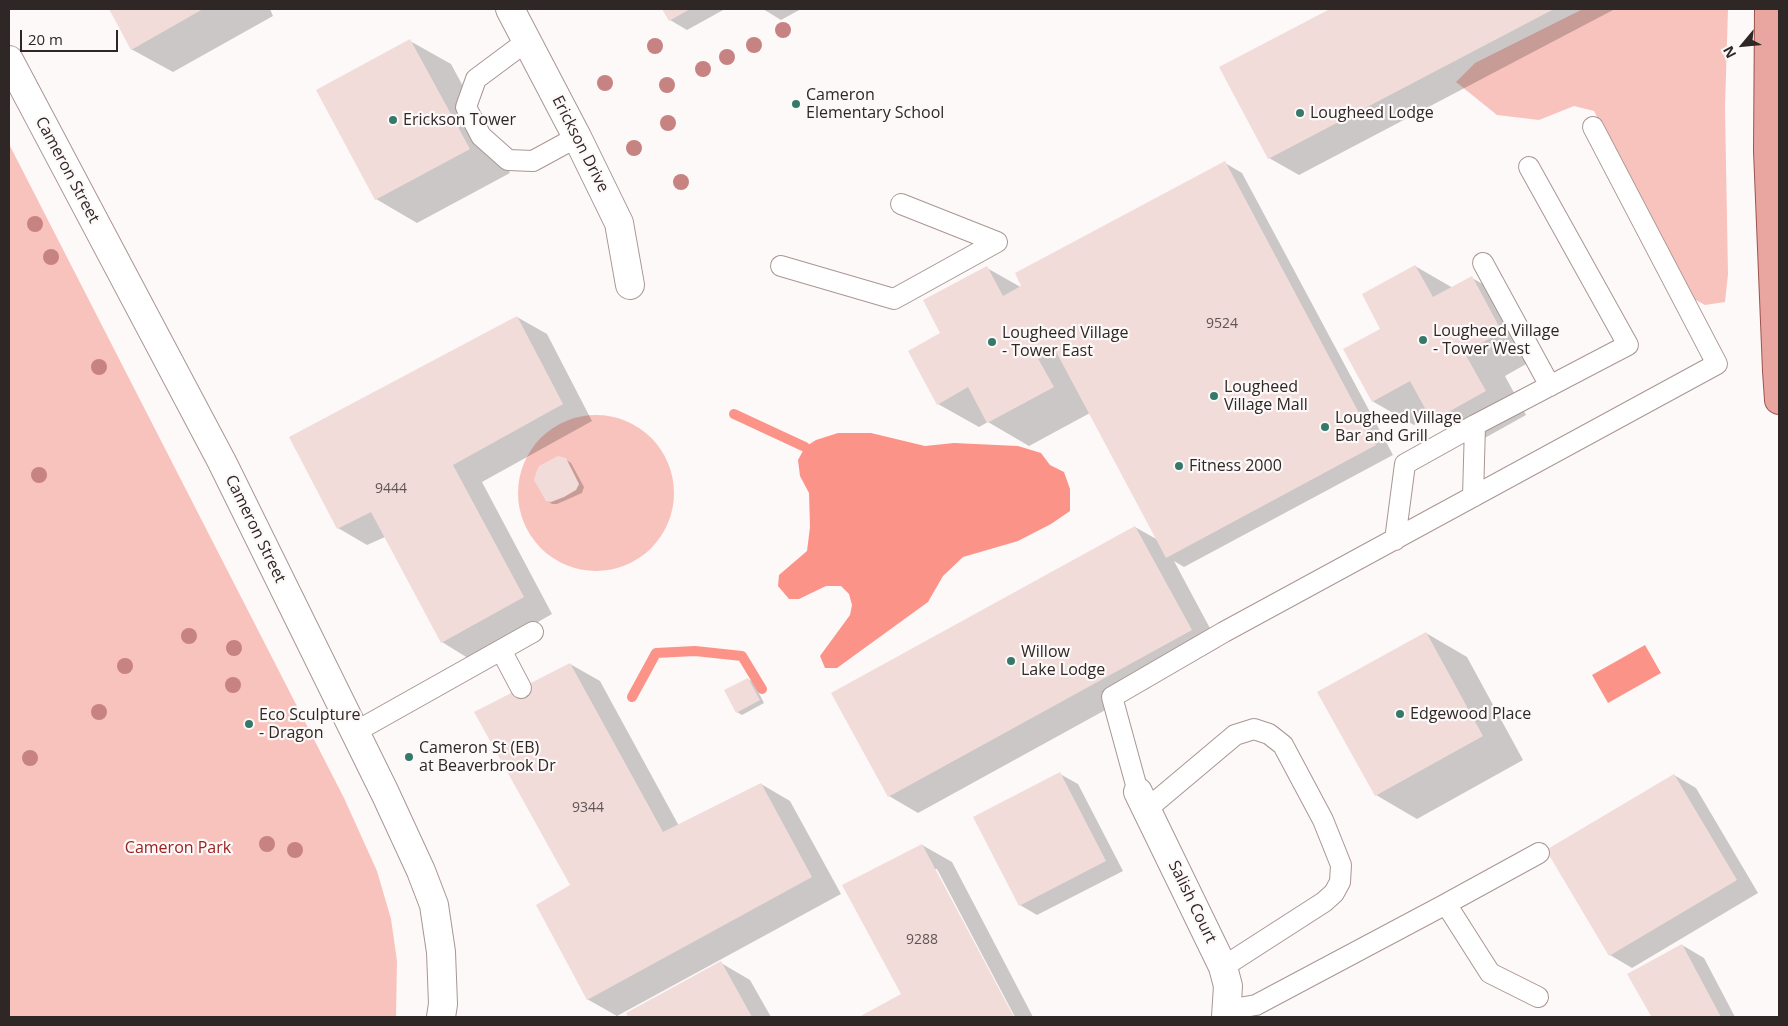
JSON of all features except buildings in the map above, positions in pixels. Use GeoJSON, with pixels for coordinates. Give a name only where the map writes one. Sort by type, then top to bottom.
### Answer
{"type":"FeatureCollection","features":[{"type":"Feature","properties":{"kind":"main road"},"geometry":{"type":"LineString","coordinates":[[1769,9],[1768,151],[1779,400]]}},
{"type":"Feature","properties":{"kind":"street","name":"Erickson Drive"},"geometry":{"type":"LineString","coordinates":[[510,9],[619,222],[630,285]]}},
{"type":"Feature","properties":{"kind":"street","name":"Cameron Street"},"geometry":{"type":"LineString","coordinates":[[9,60],[222,462],[421,871],[434,905],[441,952],[443,1004],[441,1017]]}},
{"type":"Feature","properties":{"kind":"street","name":"Salish Court"},"geometry":{"type":"LineString","coordinates":[[1143,800],[1224,967],[1228,986],[1226,1014]]}},
{"type":"Feature","properties":{"kind":"lane"},"geometry":{"type":"LineString","coordinates":[[526,41],[476,79],[466,107],[481,136],[508,160],[533,161],[577,137]]}},
{"type":"Feature","properties":{"kind":"lane"},"geometry":{"type":"LineString","coordinates":[[1224,967],[1324,902],[1334,893],[1340,882],[1341,865],[1323,820],[1283,745],[1270,734],[1254,729],[1235,735],[1143,800],[1112,696],[1224,632],[1717,364],[1593,128]]}},
{"type":"Feature","properties":{"kind":"lane"},"geometry":{"type":"LineString","coordinates":[[1395,540],[1405,464],[1628,345],[1529,167]]}},
{"type":"Feature","properties":{"kind":"lane"},"geometry":{"type":"LineString","coordinates":[[781,266],[894,299],[997,242],[902,204]]}},
{"type":"Feature","properties":{"kind":"lane"},"geometry":{"type":"LineString","coordinates":[[1483,263],[1550,386]]}},
{"type":"Feature","properties":{"kind":"lane"},"geometry":{"type":"LineString","coordinates":[[1473,497],[1475,425]]}},
{"type":"Feature","properties":{"kind":"lane"},"geometry":{"type":"LineString","coordinates":[[355,732],[533,632]]}},
{"type":"Feature","properties":{"kind":"lane"},"geometry":{"type":"LineString","coordinates":[[501,650],[521,688]]}},
{"type":"Feature","properties":{"kind":"lane"},"geometry":{"type":"LineString","coordinates":[[1226,1014],[1256,1005],[1539,853]]}},
{"type":"Feature","properties":{"kind":"lane"},"geometry":{"type":"LineString","coordinates":[[1446,904],[1490,973],[1538,997]]}},
{"type":"Feature","properties":{"kind":"green space"},"geometry":{"type":"Polygon","coordinates":[[[1583,9],[1728,9],[1725,108],[1728,274],[1725,302],[1705,305],[1692,298],[1594,111],[1574,106],[1539,120],[1497,115],[1456,82],[1475,63],[1583,9]]]}},
{"type":"Feature","properties":{"kind":"green space","name":"Cameron Park"},"geometry":{"type":"Polygon","coordinates":[[[9,144],[344,798],[377,871],[391,919],[397,961],[396,1017],[9,1017],[9,144]]]}},
{"type":"Feature","properties":{"kind":"green space"},"geometry":{"type":"Polygon","coordinates":[[[596,415],[626,421],[639,428],[651,438],[661,450],[668,463],[674,493],[668,523],[661,536],[651,548],[639,558],[626,565],[596,571],[566,565],[553,558],[541,548],[531,536],[524,523],[518,493],[524,463],[531,450],[541,438],[553,428],[566,421],[596,415]]]}},
{"type":"Feature","properties":{"kind":"shaded area"},"geometry":{"type":"Polygon","coordinates":[[[838,433],[871,433],[925,446],[954,443],[1018,446],[1041,453],[1050,465],[1064,472],[1070,489],[1070,511],[1051,524],[1018,541],[963,557],[943,576],[928,602],[837,668],[825,668],[820,656],[850,615],[852,605],[849,594],[841,586],[826,586],[799,599],[789,599],[778,586],[779,575],[807,551],[810,527],[809,493],[800,476],[798,460],[805,447],[816,440],[838,433]]]}},
{"type":"Feature","properties":{"kind":"shaded area"},"geometry":{"type":"Polygon","coordinates":[[[1645,645],[1661,673],[1608,703],[1592,675],[1645,645]]]}},
{"type":"Feature","properties":{"kind":"waterway"},"geometry":{"type":"LineString","coordinates":[[734,414],[805,447]]}},
{"type":"Feature","properties":{"kind":"waterway"},"geometry":{"type":"LineString","coordinates":[[632,697],[656,653],[695,651],[742,656],[762,689]]}},
{"type":"Feature","properties":{"kind":"place","name":"Cameron Elementary School"},"geometry":{"type":"Point","coordinates":[796,104]}},
{"type":"Feature","properties":{"kind":"place","name":"Lougheed Lodge"},"geometry":{"type":"Point","coordinates":[1300,113]}},
{"type":"Feature","properties":{"kind":"place","name":"Erickson Tower"},"geometry":{"type":"Point","coordinates":[393,120]}},
{"type":"Feature","properties":{"kind":"place","name":"Lougheed Village - Tower West"},"geometry":{"type":"Point","coordinates":[1423,340]}},
{"type":"Feature","properties":{"kind":"place","name":"Lougheed Village - Tower East"},"geometry":{"type":"Point","coordinates":[992,342]}},
{"type":"Feature","properties":{"kind":"place","name":"Lougheed Village Mall"},"geometry":{"type":"Point","coordinates":[1214,396]}},
{"type":"Feature","properties":{"kind":"place","name":"Lougheed Village Bar and Grill"},"geometry":{"type":"Point","coordinates":[1325,427]}},
{"type":"Feature","properties":{"kind":"place","name":"Fitness 2000"},"geometry":{"type":"Point","coordinates":[1179,466]}},
{"type":"Feature","properties":{"kind":"place","name":"Willow Lake Lodge"},"geometry":{"type":"Point","coordinates":[1011,661]}},
{"type":"Feature","properties":{"kind":"place","name":"Edgewood Place"},"geometry":{"type":"Point","coordinates":[1400,714]}},
{"type":"Feature","properties":{"kind":"place","name":"Eco Sculpture - Dragon"},"geometry":{"type":"Point","coordinates":[249,724]}},
{"type":"Feature","properties":{"kind":"place","name":"Cameron St (EB) at Beaverbrook Dr"},"geometry":{"type":"Point","coordinates":[409,757]}}]}
